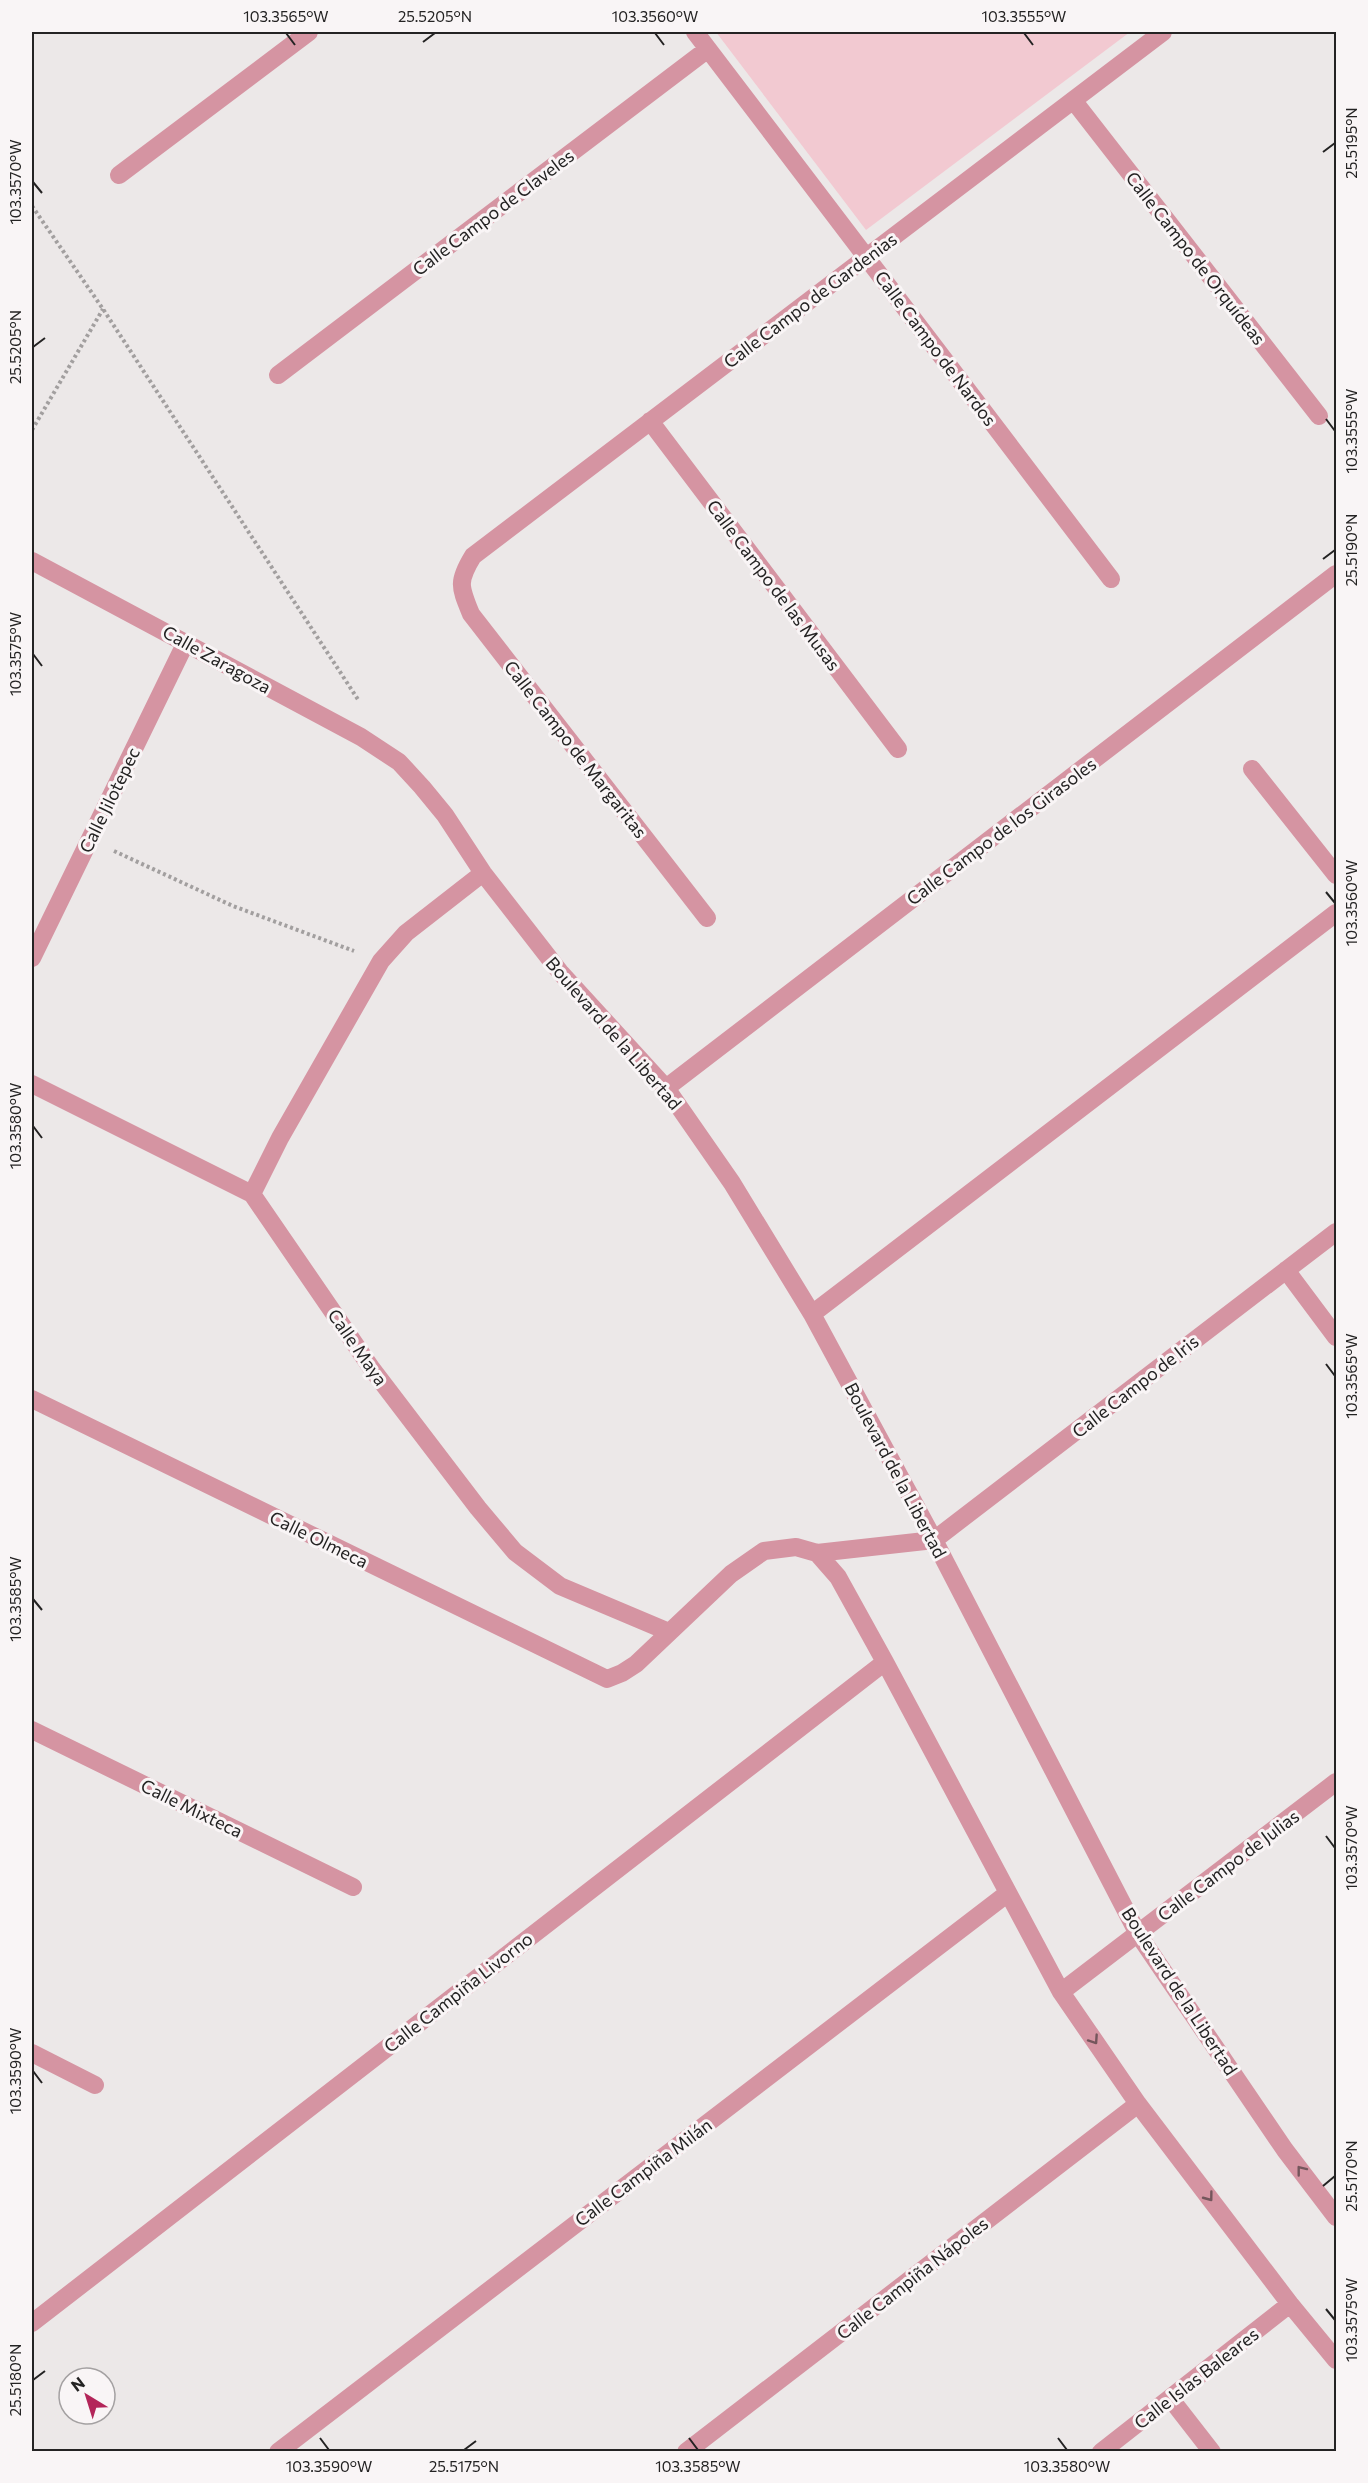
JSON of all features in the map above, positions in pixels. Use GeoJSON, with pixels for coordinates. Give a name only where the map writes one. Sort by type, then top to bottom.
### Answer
{"type":"FeatureCollection","features":[{"type":"Feature","properties":{"kind":"street"},"geometry":{"type":"LineString","coordinates":[[120,175],[309,32]]}},
{"type":"Feature","properties":{"kind":"street","name":"Calle Campo de Nardos"},"geometry":{"type":"LineString","coordinates":[[695,32],[1111,579]]}},
{"type":"Feature","properties":{"kind":"street","name":"Calle Campo de Gardenias"},"geometry":{"type":"LineString","coordinates":[[462,573],[473,556],[1163,32]]}},
{"type":"Feature","properties":{"kind":"street","name":"Calle Campo de Claveles"},"geometry":{"type":"LineString","coordinates":[[278,375],[708,49]]}},
{"type":"Feature","properties":{"kind":"street","name":"Calle Campo de Orquídeas"},"geometry":{"type":"LineString","coordinates":[[1073,100],[1319,416]]}},
{"type":"Feature","properties":{"kind":"street","name":"Calle Campo de las Musas"},"geometry":{"type":"LineString","coordinates":[[650,421],[898,749]]}},
{"type":"Feature","properties":{"kind":"street","name":"Calle Zaragoza"},"geometry":{"type":"LineString","coordinates":[[32,561],[361,737],[399,762]]}},
{"type":"Feature","properties":{"kind":"street","name":"Calle Campo de Margaritas"},"geometry":{"type":"LineString","coordinates":[[462,573],[462,592],[471,614],[707,918]]}},
{"type":"Feature","properties":{"kind":"street","name":"Calle Campo de los Girasoles"},"geometry":{"type":"LineString","coordinates":[[666,1088],[1336,574]]}},
{"type":"Feature","properties":{"kind":"street","name":"Calle Jilotepec"},"geometry":{"type":"LineString","coordinates":[[32,958],[186,642]]}},
{"type":"Feature","properties":{"kind":"street","name":"Boulevard de la Libertad"},"geometry":{"type":"LineString","coordinates":[[399,762],[445,815],[483,873],[560,972],[666,1088],[732,1183],[812,1314],[934,1540],[1138,1934],[1285,2150],[1336,2217]]}},
{"type":"Feature","properties":{"kind":"street"},"geometry":{"type":"LineString","coordinates":[[1252,769],[1336,875]]}},
{"type":"Feature","properties":{"kind":"street"},"geometry":{"type":"LineString","coordinates":[[252,1194],[280,1138],[381,962],[406,933],[483,873]]}},
{"type":"Feature","properties":{"kind":"street"},"geometry":{"type":"LineString","coordinates":[[812,1314],[1336,913]]}},
{"type":"Feature","properties":{"kind":"street","name":"Calle Maya"},"geometry":{"type":"LineString","coordinates":[[32,1084],[252,1194],[372,1369],[514,1552],[560,1586],[669,1632]]}},
{"type":"Feature","properties":{"kind":"street","name":"Calle Campo de Iris"},"geometry":{"type":"LineString","coordinates":[[934,1540],[1336,1232]]}},
{"type":"Feature","properties":{"kind":"street"},"geometry":{"type":"LineString","coordinates":[[1286,1270],[1336,1337]]}},
{"type":"Feature","properties":{"kind":"street","name":"Calle Olmeca"},"geometry":{"type":"LineString","coordinates":[[32,1399],[608,1679],[636,1664],[669,1632]]}},
{"type":"Feature","properties":{"kind":"street"},"geometry":{"type":"LineString","coordinates":[[669,1632],[731,1574],[764,1551],[796,1547],[817,1553],[934,1540]]}},
{"type":"Feature","properties":{"kind":"street"},"geometry":{"type":"LineString","coordinates":[[817,1553],[838,1577],[1061,1992],[1138,2104],[1290,2304],[1336,2360]]}},
{"type":"Feature","properties":{"kind":"street","name":"Calle Campiña Livorno"},"geometry":{"type":"LineString","coordinates":[[32,2323],[885,1662]]}},
{"type":"Feature","properties":{"kind":"street","name":"Calle Mixteca"},"geometry":{"type":"LineString","coordinates":[[32,1730],[352,1887]]}},
{"type":"Feature","properties":{"kind":"street","name":"Calle Campo de Julias"},"geometry":{"type":"LineString","coordinates":[[1061,1992],[1336,1782]]}},
{"type":"Feature","properties":{"kind":"street","name":"Calle Campiña Milán"},"geometry":{"type":"LineString","coordinates":[[278,2451],[1008,1893]]}},
{"type":"Feature","properties":{"kind":"street"},"geometry":{"type":"LineString","coordinates":[[32,2053],[95,2085]]}},
{"type":"Feature","properties":{"kind":"street","name":"Calle Campiña Nápoles"},"geometry":{"type":"LineString","coordinates":[[686,2451],[1138,2104]]}},
{"type":"Feature","properties":{"kind":"street","name":"Calle Islas Baleares"},"geometry":{"type":"LineString","coordinates":[[1101,2451],[1290,2304]]}},
{"type":"Feature","properties":{"kind":"street"},"geometry":{"type":"LineString","coordinates":[[1170,2398],[1212,2451]]}},
{"type":"Feature","properties":{"kind":"path"},"geometry":{"type":"LineString","coordinates":[[32,206],[103,309],[360,703]]}},
{"type":"Feature","properties":{"kind":"path"},"geometry":{"type":"LineString","coordinates":[[32,430],[103,309]]}},
{"type":"Feature","properties":{"kind":"path"},"geometry":{"type":"LineString","coordinates":[[89,840],[233,906],[381,962]]}},
{"type":"Feature","properties":{"kind":"shaded area"},"geometry":{"type":"Polygon","coordinates":[[[716,32],[1130,32],[866,230],[716,32]]]}}]}
